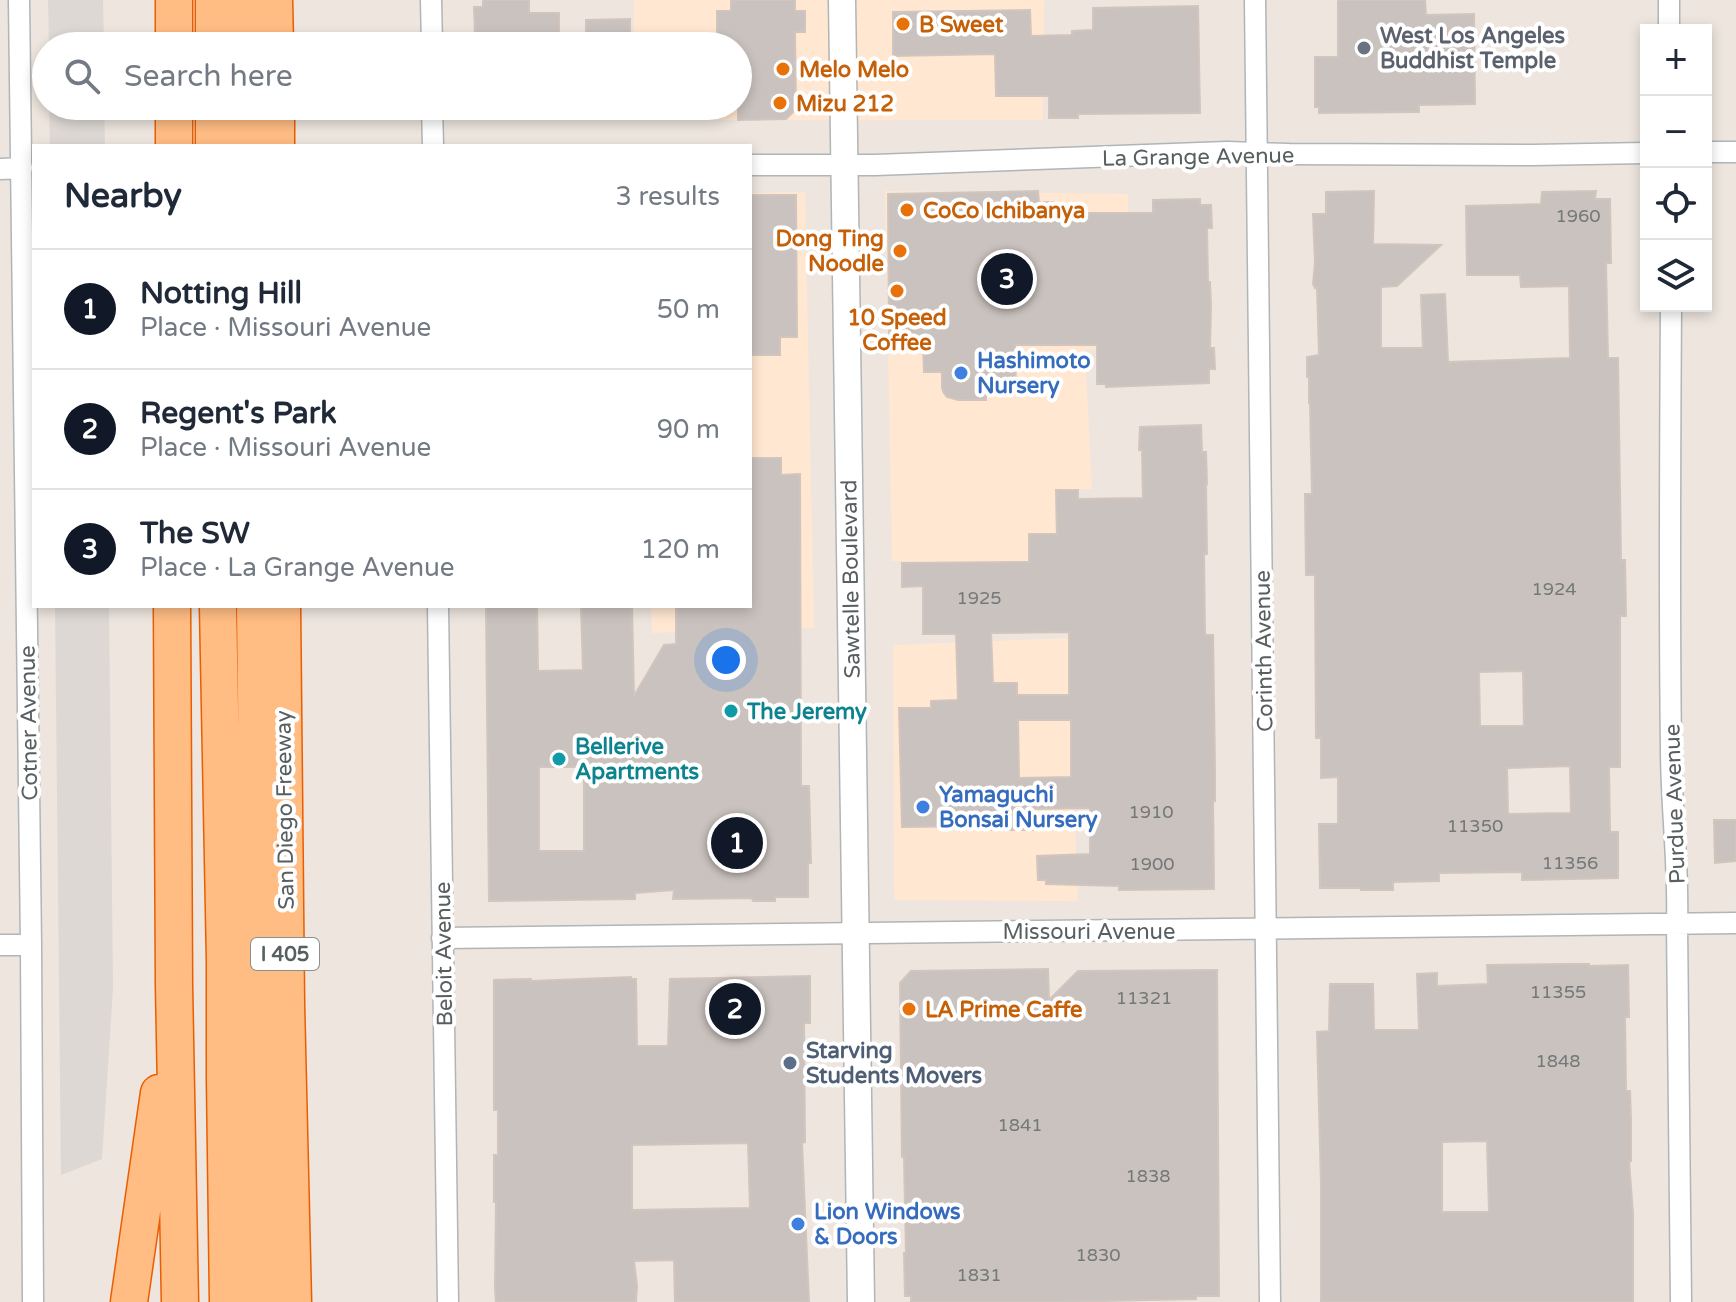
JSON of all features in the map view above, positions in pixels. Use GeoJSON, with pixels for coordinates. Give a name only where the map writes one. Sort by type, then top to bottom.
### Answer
{"type":"FeatureCollection","features":[{"type":"Feature","properties":{"kind":"highway"},"geometry":{"type":"LineString","coordinates":[[174,0],[174,32]]}},
{"type":"Feature","properties":{"kind":"highway"},"geometry":{"type":"LineString","coordinates":[[214,0],[214,32]]}},
{"type":"Feature","properties":{"kind":"highway"},"geometry":{"type":"LineString","coordinates":[[249,0],[249,32]]}},
{"type":"Feature","properties":{"kind":"highway"},"geometry":{"type":"LineString","coordinates":[[274,0],[275,32]]}},
{"type":"Feature","properties":{"kind":"highway"},"geometry":{"type":"LineString","coordinates":[[174,120],[174,144]]}},
{"type":"Feature","properties":{"kind":"highway"},"geometry":{"type":"LineString","coordinates":[[214,120],[214,144]]}},
{"type":"Feature","properties":{"kind":"highway"},"geometry":{"type":"LineString","coordinates":[[249,120],[249,144]]}},
{"type":"Feature","properties":{"kind":"highway"},"geometry":{"type":"LineString","coordinates":[[276,120],[276,144]]}},
{"type":"Feature","properties":{"kind":"highway"},"geometry":{"type":"LineString","coordinates":[[172,608],[180,1302]]}},
{"type":"Feature","properties":{"kind":"highway"},"geometry":{"type":"LineString","coordinates":[[218,608],[228,1302]]}},
{"type":"Feature","properties":{"kind":"highway"},"geometry":{"type":"LineString","coordinates":[[255,608],[263,1302]]}},
{"type":"Feature","properties":{"kind":"highway","name":"San Diego Freeway"},"geometry":{"type":"LineString","coordinates":[[282,608],[285,958],[293,1302]]}},
{"type":"Feature","properties":{"kind":"highway"},"geometry":{"type":"LineString","coordinates":[[129,1302],[174,985]]}},
{"type":"Feature","properties":{"kind":"street","name":"Cotner Avenue"},"geometry":{"type":"LineString","coordinates":[[19,0],[33,1302]]}},
{"type":"Feature","properties":{"kind":"street"},"geometry":{"type":"LineString","coordinates":[[431,0],[432,32]]}},
{"type":"Feature","properties":{"kind":"street","name":"Sawtelle Boulevard"},"geometry":{"type":"LineString","coordinates":[[842,0],[861,1302]]}},
{"type":"Feature","properties":{"kind":"street","name":"Corinth Avenue"},"geometry":{"type":"LineString","coordinates":[[1255,0],[1270,1302]]}},
{"type":"Feature","properties":{"kind":"street"},"geometry":{"type":"LineString","coordinates":[[1669,0],[1669,24]]}},
{"type":"Feature","properties":{"kind":"street"},"geometry":{"type":"LineString","coordinates":[[432,120],[433,144]]}},
{"type":"Feature","properties":{"kind":"street","name":"La Grange Avenue"},"geometry":{"type":"LineString","coordinates":[[752,165],[845,166],[1227,152],[1640,153]]}},
{"type":"Feature","properties":{"kind":"street"},"geometry":{"type":"LineString","coordinates":[[1712,152],[1736,152]]}},
{"type":"Feature","properties":{"kind":"street"},"geometry":{"type":"LineString","coordinates":[[0,169],[22,168]]}},
{"type":"Feature","properties":{"kind":"street","name":"Purdue Avenue"},"geometry":{"type":"LineString","coordinates":[[1671,312],[1671,764],[1678,893],[1681,1302]]}},
{"type":"Feature","properties":{"kind":"street","name":"Beloit Avenue"},"geometry":{"type":"LineString","coordinates":[[438,608],[448,1302]]}},
{"type":"Feature","properties":{"kind":"street","name":"Missouri Avenue"},"geometry":{"type":"LineString","coordinates":[[442,938],[1736,923]]}},
{"type":"Feature","properties":{"kind":"street"},"geometry":{"type":"LineString","coordinates":[[0,945],[31,945]]}},
{"type":"Feature","properties":{"kind":"shaded area"},"geometry":{"type":"Polygon","coordinates":[[[48,0],[103,0],[104,32],[49,32],[48,0]]]}},
{"type":"Feature","properties":{"kind":"shaded area"},"geometry":{"type":"Polygon","coordinates":[[[634,0],[1044,0],[1043,120],[752,120],[752,32],[634,32],[634,0]]]}},
{"type":"Feature","properties":{"kind":"shaded area"},"geometry":{"type":"Polygon","coordinates":[[[49,120],[104,120],[105,144],[50,144],[49,120]]]}},
{"type":"Feature","properties":{"kind":"shaded area"},"geometry":{"type":"Polygon","coordinates":[[[885,191],[1128,194],[1129,348],[1085,350],[1092,489],[1055,490],[1056,567],[892,561],[885,191]]]}},
{"type":"Feature","properties":{"kind":"shaded area"},"geometry":{"type":"Polygon","coordinates":[[[805,192],[814,628],[652,633],[651,608],[752,608],[752,193],[805,192]]]}},
{"type":"Feature","properties":{"kind":"shaded area"},"geometry":{"type":"Polygon","coordinates":[[[55,608],[109,608],[113,988],[102,1159],[61,1175],[55,608]]]}},
{"type":"Feature","properties":{"kind":"shaded area"},"geometry":{"type":"Polygon","coordinates":[[[1068,638],[1078,901],[894,900],[893,645],[1068,638]]]}},
{"type":"Feature","properties":{"kind":"building"},"geometry":{"type":"Polygon","coordinates":[[[483,0],[529,0],[529,13],[559,13],[559,32],[475,32],[474,7],[483,7],[483,0]]]}},
{"type":"Feature","properties":{"kind":"building"},"geometry":{"type":"Polygon","coordinates":[[[731,0],[795,0],[795,11],[805,11],[805,32],[795,32],[796,109],[786,119],[752,120],[752,32],[717,32],[717,11],[731,11],[731,0]]]}},
{"type":"Feature","properties":{"kind":"building"},"geometry":{"type":"Polygon","coordinates":[[[1338,0],[1425,0],[1426,15],[1474,14],[1475,104],[1419,105],[1419,112],[1319,113],[1319,107],[1315,107],[1315,57],[1338,57],[1338,0]]]}},
{"type":"Feature","properties":{"kind":"building"},"geometry":{"type":"Polygon","coordinates":[[[1198,6],[1200,113],[1078,114],[1078,118],[1049,118],[1049,96],[996,96],[995,54],[893,56],[893,12],[1030,10],[1031,36],[1072,35],[1072,31],[1093,30],[1093,8],[1198,6]]]}},
{"type":"Feature","properties":{"kind":"building"},"geometry":{"type":"Polygon","coordinates":[[[630,19],[630,32],[586,32],[586,20],[630,19]]]}},
{"type":"Feature","properties":{"kind":"building"},"geometry":{"type":"Polygon","coordinates":[[[1038,191],[1039,202],[1054,202],[1054,213],[1153,213],[1153,200],[1200,199],[1200,205],[1211,205],[1212,228],[1207,228],[1208,282],[1210,348],[1214,348],[1215,369],[1209,369],[1209,383],[1106,387],[1106,384],[1097,384],[1097,345],[1015,345],[1016,395],[986,395],[986,400],[958,400],[944,393],[942,372],[924,372],[923,346],[889,346],[888,194],[1038,191]]]}},
{"type":"Feature","properties":{"kind":"building"},"geometry":{"type":"Polygon","coordinates":[[[1374,191],[1373,244],[1441,245],[1397,286],[1381,287],[1381,348],[1423,348],[1421,295],[1445,294],[1448,362],[1570,358],[1569,286],[1521,287],[1520,275],[1467,275],[1466,206],[1541,204],[1542,192],[1596,191],[1595,199],[1610,199],[1611,263],[1606,263],[1608,358],[1618,358],[1621,560],[1625,560],[1626,616],[1620,616],[1620,767],[1609,767],[1610,832],[1618,832],[1618,878],[1522,880],[1522,872],[1439,873],[1439,881],[1393,882],[1393,890],[1320,888],[1319,824],[1338,824],[1338,777],[1321,778],[1321,738],[1316,738],[1315,575],[1306,575],[1305,494],[1312,494],[1307,357],[1319,355],[1317,287],[1313,284],[1313,214],[1326,214],[1326,192],[1374,191]],[[1523,671],[1479,672],[1480,726],[1524,726],[1523,671]],[[1570,766],[1507,768],[1508,814],[1571,813],[1570,766]]]}},
{"type":"Feature","properties":{"kind":"building"},"geometry":{"type":"Polygon","coordinates":[[[752,195],[796,195],[797,337],[780,337],[780,355],[752,355],[752,195]]]}},
{"type":"Feature","properties":{"kind":"building"},"geometry":{"type":"Polygon","coordinates":[[[1201,425],[1202,452],[1206,452],[1205,635],[1213,635],[1214,889],[1119,890],[1119,886],[1046,884],[1046,880],[1038,880],[1037,856],[1090,854],[1090,808],[1033,809],[1033,830],[987,830],[987,826],[902,827],[899,708],[931,708],[931,701],[958,700],[956,634],[923,634],[923,586],[902,587],[902,563],[1029,562],[1029,534],[1057,534],[1056,490],[1078,490],[1078,499],[1143,498],[1140,427],[1201,425]],[[1069,632],[991,633],[993,683],[1017,683],[1017,695],[1069,695],[1069,632]],[[1018,720],[1019,778],[1071,777],[1071,720],[1018,720]]]}},
{"type":"Feature","properties":{"kind":"building"},"geometry":{"type":"Polygon","coordinates":[[[752,458],[781,458],[781,475],[800,474],[801,786],[809,786],[811,863],[808,863],[808,897],[775,897],[775,901],[753,901],[752,898],[673,899],[674,890],[635,893],[635,899],[489,901],[486,608],[537,608],[538,671],[583,670],[581,608],[632,608],[634,696],[664,645],[676,644],[676,608],[752,608],[752,458]],[[539,767],[539,851],[584,851],[584,767],[539,767]]]}},
{"type":"Feature","properties":{"kind":"building"},"geometry":{"type":"Polygon","coordinates":[[[1714,820],[1736,820],[1736,861],[1715,863],[1714,820]]]}},
{"type":"Feature","properties":{"kind":"building"},"geometry":{"type":"Polygon","coordinates":[[[1487,965],[1628,965],[1626,1091],[1630,1091],[1631,1121],[1629,1161],[1633,1214],[1633,1302],[1321,1302],[1317,1032],[1329,1031],[1330,984],[1373,984],[1374,1030],[1419,1030],[1417,974],[1437,973],[1437,986],[1488,984],[1487,965]],[[1487,1141],[1442,1142],[1442,1212],[1489,1212],[1487,1141]]]}},
{"type":"Feature","properties":{"kind":"building"},"geometry":{"type":"Polygon","coordinates":[[[1048,969],[1049,1000],[1078,971],[1217,970],[1219,1296],[1055,1302],[911,1302],[911,1296],[905,1296],[900,983],[911,971],[1048,969]]]}},
{"type":"Feature","properties":{"kind":"building"},"geometry":{"type":"Polygon","coordinates":[[[810,976],[810,1023],[804,1023],[805,1142],[802,1143],[809,1302],[675,1302],[674,1260],[634,1261],[636,1302],[496,1302],[494,1155],[498,1155],[498,1110],[494,1110],[494,980],[631,977],[636,979],[637,1046],[668,1046],[670,979],[810,976]],[[748,1143],[632,1145],[632,1210],[750,1208],[748,1143]]]}},
{"type":"Feature","properties":{"kind":"place","name":"B Sweet"},"geometry":{"type":"Point","coordinates":[903,24]}},
{"type":"Feature","properties":{"kind":"place","name":"West Los Angeles Buddhist Temple"},"geometry":{"type":"Point","coordinates":[1364,48]}},
{"type":"Feature","properties":{"kind":"place","name":"Melo Melo"},"geometry":{"type":"Point","coordinates":[783,69]}},
{"type":"Feature","properties":{"kind":"place","name":"Mizu 212"},"geometry":{"type":"Point","coordinates":[780,103]}},
{"type":"Feature","properties":{"kind":"place","name":"CoCo Ichibanya"},"geometry":{"type":"Point","coordinates":[907,210]}},
{"type":"Feature","properties":{"kind":"place","name":"Dong Ting Noodle"},"geometry":{"type":"Point","coordinates":[900,251]}},
{"type":"Feature","properties":{"kind":"place","name":"The SW"},"geometry":{"type":"Point","coordinates":[1007,279]}},
{"type":"Feature","properties":{"kind":"place","name":"10 Speed Coffee"},"geometry":{"type":"Point","coordinates":[897,291]}},
{"type":"Feature","properties":{"kind":"place","name":"Hashimoto Nursery"},"geometry":{"type":"Point","coordinates":[961,373]}},
{"type":"Feature","properties":{"kind":"place","name":"The Jeremy"},"geometry":{"type":"Point","coordinates":[731,711]}},
{"type":"Feature","properties":{"kind":"place","name":"Bellerive Apartments"},"geometry":{"type":"Point","coordinates":[559,759]}},
{"type":"Feature","properties":{"kind":"place","name":"Yamaguchi Bonsai Nursery"},"geometry":{"type":"Point","coordinates":[923,807]}},
{"type":"Feature","properties":{"kind":"place","name":"Notting Hill"},"geometry":{"type":"Point","coordinates":[737,843]}},
{"type":"Feature","properties":{"kind":"place","name":"Regent's Park"},"geometry":{"type":"Point","coordinates":[735,1009]}},
{"type":"Feature","properties":{"kind":"place","name":"LA Prime Caffe"},"geometry":{"type":"Point","coordinates":[909,1009]}},
{"type":"Feature","properties":{"kind":"place","name":"Starving Students Movers"},"geometry":{"type":"Point","coordinates":[790,1063]}},
{"type":"Feature","properties":{"kind":"place","name":"Lion Windows & Doors"},"geometry":{"type":"Point","coordinates":[798,1224]}}]}
